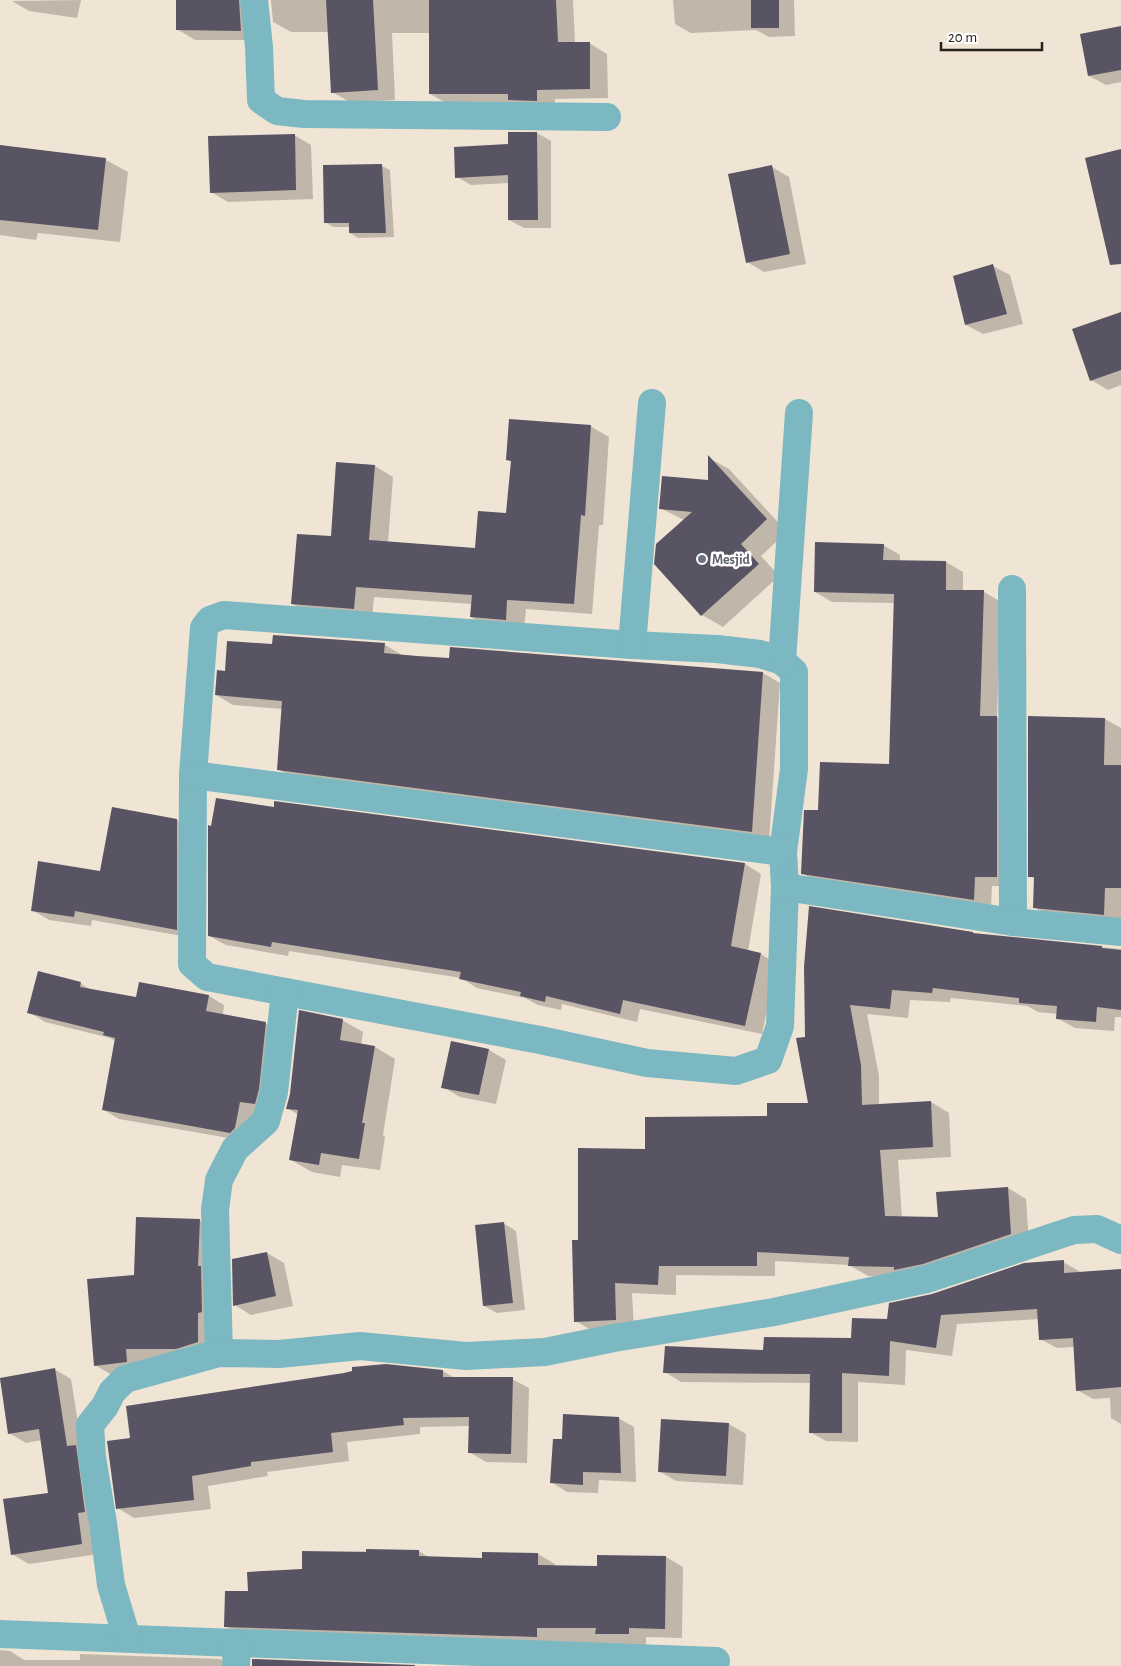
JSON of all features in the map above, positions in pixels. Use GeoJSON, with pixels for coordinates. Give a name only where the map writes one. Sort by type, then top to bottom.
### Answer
{"type":"FeatureCollection","features":[{"type":"Feature","properties":{"kind":"street"},"geometry":{"type":"LineString","coordinates":[[254,0],[259,48],[261,100],[277,111],[329,114],[387,113],[606,117]]}},
{"type":"Feature","properties":{"kind":"street"},"geometry":{"type":"LineString","coordinates":[[632,645],[652,402]]}},
{"type":"Feature","properties":{"kind":"street"},"geometry":{"type":"LineString","coordinates":[[782,661],[799,413]]}},
{"type":"Feature","properties":{"kind":"street"},"geometry":{"type":"LineString","coordinates":[[1012,589],[1013,922]]}},
{"type":"Feature","properties":{"kind":"street"},"geometry":{"type":"LineString","coordinates":[[224,615],[734,651],[760,654],[782,661],[794,672],[794,769],[783,852],[785,887],[780,1026],[768,1060],[736,1071],[648,1063],[540,1040],[207,977],[192,964],[193,775],[204,628],[210,620],[224,615]]}},
{"type":"Feature","properties":{"kind":"street"},"geometry":{"type":"LineString","coordinates":[[193,775],[783,852]]}},
{"type":"Feature","properties":{"kind":"street"},"geometry":{"type":"LineString","coordinates":[[785,887],[1013,922],[1121,932]]}},
{"type":"Feature","properties":{"kind":"street"},"geometry":{"type":"LineString","coordinates":[[219,1353],[215,1210],[219,1180],[236,1149],[266,1121],[274,1092],[285,992]]}},
{"type":"Feature","properties":{"kind":"street"},"geometry":{"type":"LineString","coordinates":[[127,1638],[111,1585],[104,1522],[92,1457],[90,1425],[105,1406],[112,1392],[125,1379],[219,1353],[279,1354],[360,1346],[466,1356],[545,1352],[614,1338],[774,1312],[927,1279],[1074,1230],[1096,1229],[1121,1240]]}},
{"type":"Feature","properties":{"kind":"street"},"geometry":{"type":"LineString","coordinates":[[0,1634],[127,1638],[236,1654],[716,1661]]}},
{"type":"Feature","properties":{"kind":"building"},"geometry":{"type":"Polygon","coordinates":[[[176,0],[239,0],[241,31],[176,30],[176,0]]]}},
{"type":"Feature","properties":{"kind":"building"},"geometry":{"type":"Polygon","coordinates":[[[326,0],[373,0],[378,90],[331,93],[326,0]]]}},
{"type":"Feature","properties":{"kind":"building"},"geometry":{"type":"Polygon","coordinates":[[[429,0],[556,0],[558,42],[590,42],[590,89],[537,90],[537,101],[508,100],[508,94],[429,94],[429,0]]]}},
{"type":"Feature","properties":{"kind":"building"},"geometry":{"type":"Polygon","coordinates":[[[751,0],[779,0],[779,28],[751,28],[751,0]]]}},
{"type":"Feature","properties":{"kind":"building"},"geometry":{"type":"Polygon","coordinates":[[[1121,26],[1121,70],[1088,76],[1080,34],[1121,26]]]}},
{"type":"Feature","properties":{"kind":"building"},"geometry":{"type":"Polygon","coordinates":[[[508,132],[537,132],[538,220],[508,220],[508,175],[455,178],[454,147],[508,144],[508,132]]]}},
{"type":"Feature","properties":{"kind":"building"},"geometry":{"type":"Polygon","coordinates":[[[295,134],[296,190],[210,193],[208,136],[295,134]]]}},
{"type":"Feature","properties":{"kind":"building"},"geometry":{"type":"Polygon","coordinates":[[[0,145],[106,158],[98,230],[0,220],[0,145]]]}},
{"type":"Feature","properties":{"kind":"building"},"geometry":{"type":"Polygon","coordinates":[[[1121,149],[1121,264],[1110,265],[1085,158],[1121,149]]]}},
{"type":"Feature","properties":{"kind":"building"},"geometry":{"type":"Polygon","coordinates":[[[382,164],[386,233],[349,233],[349,223],[324,223],[323,165],[382,164]]]}},
{"type":"Feature","properties":{"kind":"building"},"geometry":{"type":"Polygon","coordinates":[[[772,165],[790,254],[746,263],[728,174],[772,165]]]}},
{"type":"Feature","properties":{"kind":"building"},"geometry":{"type":"Polygon","coordinates":[[[993,264],[1007,314],[965,325],[953,276],[993,264]]]}},
{"type":"Feature","properties":{"kind":"building"},"geometry":{"type":"Polygon","coordinates":[[[1121,312],[1121,370],[1090,381],[1072,329],[1121,312]]]}},
{"type":"Feature","properties":{"kind":"building"},"geometry":{"type":"Polygon","coordinates":[[[509,419],[591,425],[585,516],[581,515],[574,604],[507,600],[506,620],[470,617],[472,595],[356,587],[354,609],[291,604],[297,534],[331,536],[336,462],[375,465],[369,540],[475,548],[478,511],[506,513],[511,461],[506,460],[509,419]]]}},
{"type":"Feature","properties":{"kind":"building","name":"Mesjid"},"geometry":{"type":"Polygon","coordinates":[[[708,455],[767,519],[741,544],[759,564],[701,616],[654,564],[656,544],[692,512],[659,509],[662,476],[708,480],[708,455]]]}},
{"type":"Feature","properties":{"kind":"building"},"geometry":{"type":"Polygon","coordinates":[[[815,542],[884,544],[883,560],[946,561],[946,590],[984,590],[980,716],[997,716],[997,877],[975,877],[974,900],[801,874],[804,810],[818,810],[820,762],[889,764],[894,594],[814,592],[815,542]]]}},
{"type":"Feature","properties":{"kind":"building"},"geometry":{"type":"Polygon","coordinates":[[[273,635],[385,643],[384,653],[417,656],[449,658],[450,647],[763,672],[752,832],[277,770],[282,701],[215,695],[217,670],[225,671],[227,641],[272,644],[273,635]]]}},
{"type":"Feature","properties":{"kind":"building"},"geometry":{"type":"Polygon","coordinates":[[[1028,716],[1105,718],[1104,765],[1121,765],[1121,888],[1105,888],[1104,915],[1033,908],[1034,877],[1028,877],[1028,716]]]}},
{"type":"Feature","properties":{"kind":"building"},"geometry":{"type":"Polygon","coordinates":[[[216,798],[274,807],[274,801],[745,863],[731,946],[761,953],[745,1026],[623,1000],[620,1014],[546,996],[545,1002],[520,996],[521,992],[459,979],[461,972],[272,942],[271,947],[208,936],[208,825],[211,826],[216,798]]]}},
{"type":"Feature","properties":{"kind":"building"},"geometry":{"type":"Polygon","coordinates":[[[112,807],[177,819],[177,930],[75,911],[74,917],[31,911],[38,861],[100,871],[112,807]]]}},
{"type":"Feature","properties":{"kind":"building"},"geometry":{"type":"Polygon","coordinates":[[[809,906],[973,933],[1102,946],[1102,948],[1121,950],[1121,1010],[1097,1007],[1096,1022],[1056,1019],[1057,1006],[1019,1003],[1019,998],[933,988],[932,993],[892,990],[890,1009],[850,1005],[861,1065],[862,1105],[931,1101],[933,1147],[880,1150],[885,1216],[938,1217],[936,1192],[1008,1187],[1011,1234],[923,1264],[894,1270],[894,1267],[848,1266],[849,1257],[757,1252],[757,1266],[659,1266],[658,1285],[615,1283],[616,1320],[574,1322],[572,1240],[578,1240],[578,1148],[645,1149],[645,1117],[767,1116],[767,1103],[808,1103],[796,1038],[805,1037],[804,967],[809,906]]]}},
{"type":"Feature","properties":{"kind":"building"},"geometry":{"type":"Polygon","coordinates":[[[38,971],[81,982],[80,987],[136,997],[139,982],[209,995],[206,1011],[266,1022],[259,1089],[255,1104],[240,1102],[235,1128],[230,1133],[102,1110],[115,1038],[103,1035],[104,1032],[27,1013],[38,971]]]}},
{"type":"Feature","properties":{"kind":"building"},"geometry":{"type":"Polygon","coordinates":[[[299,1010],[343,1019],[340,1040],[375,1046],[362,1123],[365,1123],[359,1159],[321,1153],[319,1165],[289,1160],[298,1110],[286,1109],[290,1094],[299,1010]]]}},
{"type":"Feature","properties":{"kind":"building"},"geometry":{"type":"Polygon","coordinates":[[[451,1041],[489,1049],[479,1095],[441,1088],[451,1041]]]}},
{"type":"Feature","properties":{"kind":"building"},"geometry":{"type":"Polygon","coordinates":[[[136,1217],[200,1219],[198,1266],[201,1266],[202,1312],[198,1313],[198,1342],[176,1349],[126,1349],[127,1362],[94,1366],[87,1279],[134,1275],[136,1217]]]}},
{"type":"Feature","properties":{"kind":"building"},"geometry":{"type":"Polygon","coordinates":[[[504,1222],[513,1303],[483,1306],[475,1225],[504,1222]]]}},
{"type":"Feature","properties":{"kind":"building"},"geometry":{"type":"Polygon","coordinates":[[[267,1252],[276,1296],[233,1306],[232,1259],[267,1252]]]}},
{"type":"Feature","properties":{"kind":"building"},"geometry":{"type":"Polygon","coordinates":[[[1064,1260],[1064,1273],[1121,1269],[1121,1387],[1076,1391],[1073,1338],[1039,1340],[1037,1309],[941,1315],[936,1348],[890,1341],[889,1376],[842,1373],[842,1433],[809,1433],[810,1374],[663,1373],[665,1346],[763,1350],[764,1337],[851,1338],[852,1318],[887,1319],[889,1303],[932,1294],[1024,1263],[1064,1260]]]}},
{"type":"Feature","properties":{"kind":"building"},"geometry":{"type":"Polygon","coordinates":[[[386,1364],[443,1370],[443,1377],[513,1377],[511,1454],[468,1453],[469,1417],[403,1418],[404,1425],[331,1433],[333,1452],[251,1462],[251,1466],[192,1476],[194,1500],[116,1509],[107,1441],[130,1438],[126,1406],[344,1373],[352,1371],[352,1367],[386,1364]]]}},
{"type":"Feature","properties":{"kind":"building"},"geometry":{"type":"Polygon","coordinates":[[[55,1368],[67,1446],[76,1445],[85,1512],[78,1513],[82,1544],[11,1555],[3,1499],[48,1493],[39,1429],[8,1434],[0,1378],[55,1368]]]}},
{"type":"Feature","properties":{"kind":"building"},"geometry":{"type":"Polygon","coordinates":[[[563,1414],[619,1417],[621,1473],[583,1472],[583,1485],[550,1483],[553,1439],[562,1439],[563,1414]]]}},
{"type":"Feature","properties":{"kind":"building"},"geometry":{"type":"Polygon","coordinates":[[[661,1419],[729,1423],[726,1476],[658,1472],[661,1419]]]}},
{"type":"Feature","properties":{"kind":"building"},"geometry":{"type":"Polygon","coordinates":[[[366,1549],[419,1550],[419,1556],[482,1558],[482,1552],[538,1553],[538,1565],[597,1566],[597,1555],[666,1556],[665,1629],[629,1628],[629,1634],[595,1634],[596,1628],[537,1628],[537,1637],[224,1627],[225,1591],[248,1591],[247,1572],[302,1569],[302,1551],[366,1552],[366,1549]]]}},
{"type":"Feature","properties":{"kind":"building"},"geometry":{"type":"Polygon","coordinates":[[[252,1659],[415,1665],[415,1666],[252,1666],[252,1659]]]}},
{"type":"Feature","properties":{"kind":"place","name":"Mesjid"},"geometry":{"type":"Point","coordinates":[702,559]}}]}
